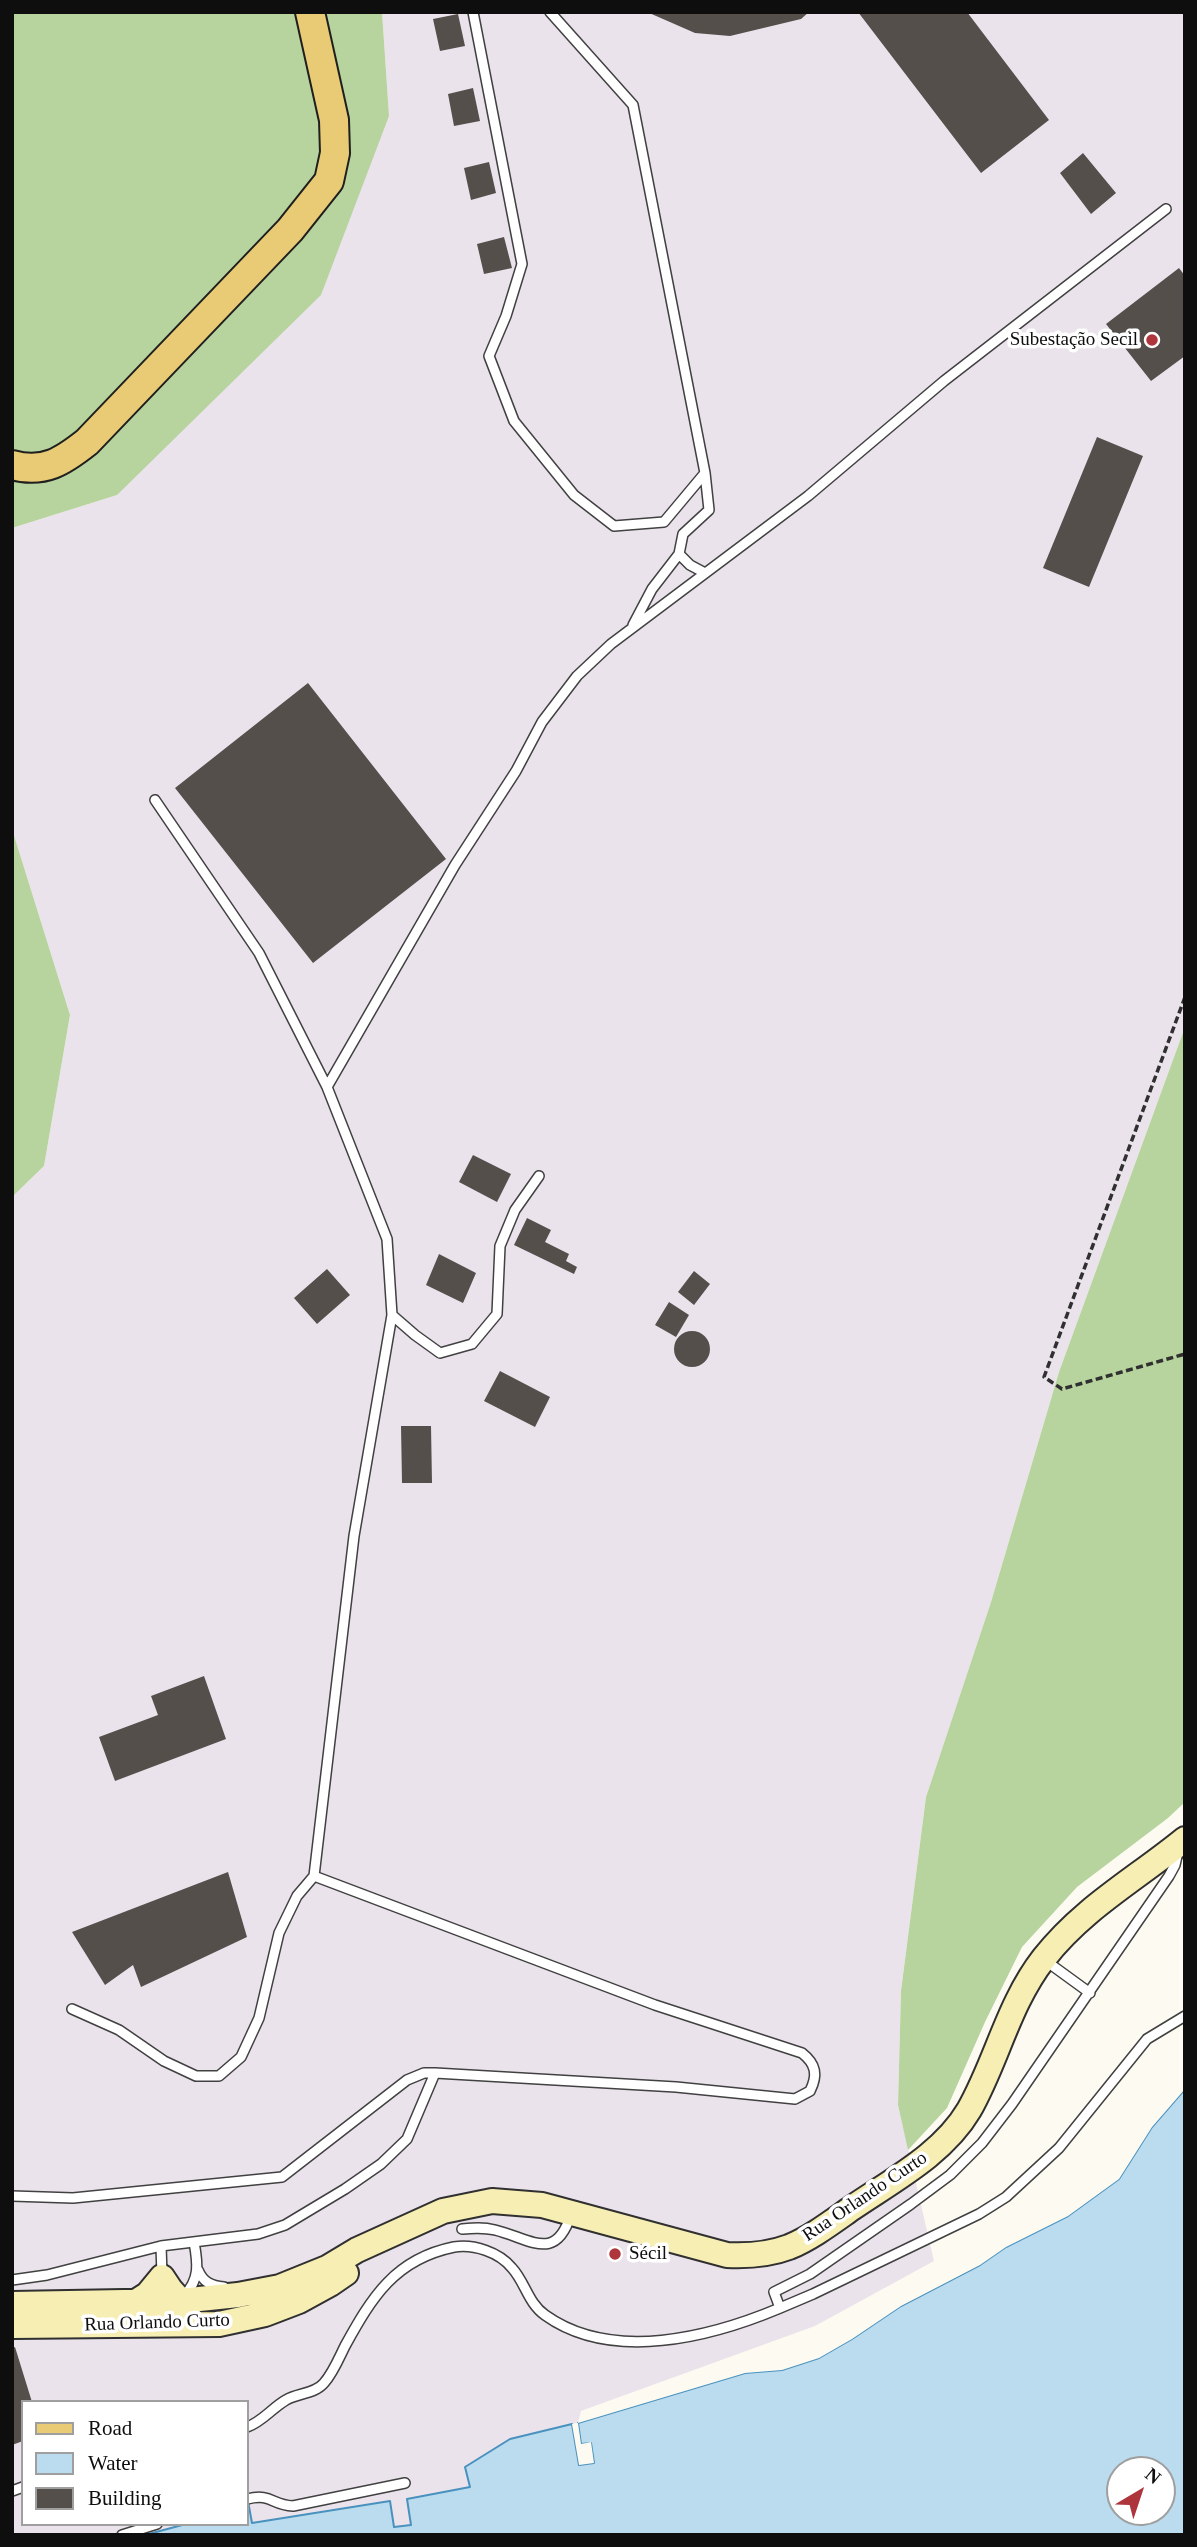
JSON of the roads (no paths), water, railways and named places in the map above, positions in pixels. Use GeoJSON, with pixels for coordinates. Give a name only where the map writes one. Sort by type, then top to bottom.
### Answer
{"type":"FeatureCollection","features":[{"type":"Feature","properties":{"kind":"main road"},"geometry":{"type":"LineString","coordinates":[[12,465],[39,469],[48,467],[60,462],[87,442],[290,230],[329,181],[335,153],[334,120],[310,12]]}},
{"type":"Feature","properties":{"kind":"main road","name":"Rua Orlando Curto"},"geometry":{"type":"LineString","coordinates":[[12,2304],[131,2308],[171,2305],[280,2287],[327,2268],[357,2250],[443,2211],[478,2203],[521,2202],[571,2212],[727,2255],[772,2253],[791,2246],[912,2168],[952,2132],[969,2108],[1016,2001],[1043,1959],[1083,1916],[1181,1842]]}},
{"type":"Feature","properties":{"kind":"main road","name":"Rua Orlando Curto"},"geometry":{"type":"LineString","coordinates":[[12,2326],[219,2324],[265,2314],[299,2301],[330,2284],[402,2230]]}},
{"type":"Feature","properties":{"kind":"main road"},"geometry":{"type":"LineString","coordinates":[[162,2277],[171,2305],[219,2324]]}},
{"type":"Feature","properties":{"kind":"main road"},"geometry":{"type":"LineString","coordinates":[[131,2308],[148,2294],[162,2277]]}},
{"type":"Feature","properties":{"kind":"lane"},"geometry":{"type":"LineString","coordinates":[[473,12],[522,264],[506,316],[489,356],[514,421],[574,495],[614,526],[664,522],[705,473]]}},
{"type":"Feature","properties":{"kind":"lane"},"geometry":{"type":"LineString","coordinates":[[550,12],[633,105],[705,473],[709,510],[683,534],[680,554],[652,589],[631,629]]}},
{"type":"Feature","properties":{"kind":"lane"},"geometry":{"type":"LineString","coordinates":[[327,1087],[380,999],[454,865],[516,771],[542,722],[578,676],[631,629],[808,496],[954,373],[1166,209]]}},
{"type":"Feature","properties":{"kind":"lane"},"geometry":{"type":"LineString","coordinates":[[680,554],[690,565],[705,573]]}},
{"type":"Feature","properties":{"kind":"lane"},"geometry":{"type":"LineString","coordinates":[[72,2009],[119,2031],[164,2061],[196,2076],[219,2076],[241,2057],[259,2018],[279,1933],[297,1896],[314,1876],[355,1536],[392,1315],[387,1239],[327,1087],[259,953],[155,800]]}},
{"type":"Feature","properties":{"kind":"lane"},"geometry":{"type":"LineString","coordinates":[[392,1315],[440,1353],[472,1344],[497,1314],[500,1246],[515,1210],[539,1176]]}},
{"type":"Feature","properties":{"kind":"lane"},"geometry":{"type":"LineString","coordinates":[[780,2308],[774,2292],[810,2274],[911,2204],[950,2175],[982,2143],[1090,1993],[1169,1875],[1175,1865],[1181,1842]]}},
{"type":"Feature","properties":{"kind":"lane"},"geometry":{"type":"LineString","coordinates":[[12,2196],[73,2198],[282,2177],[407,2080],[424,2073],[676,2087],[795,2099],[810,2091],[816,2076],[811,2061],[802,2053],[655,2005],[314,1876]]}},
{"type":"Feature","properties":{"kind":"lane"},"geometry":{"type":"LineString","coordinates":[[1043,1959],[1090,1993]]}},
{"type":"Feature","properties":{"kind":"lane"},"geometry":{"type":"LineString","coordinates":[[248,2427],[256,2424],[286,2399],[323,2385],[374,2295],[405,2267],[429,2254],[458,2246],[495,2254],[513,2268],[526,2293],[546,2315],[568,2327],[603,2340],[647,2343],[724,2328],[780,2308],[979,2214],[1006,2197],[1059,2148],[1147,2039],[1185,2015]]}},
{"type":"Feature","properties":{"kind":"lane"},"geometry":{"type":"LineString","coordinates":[[12,2280],[47,2275],[161,2246],[258,2234],[285,2225],[381,2164],[407,2139],[435,2073]]}},
{"type":"Feature","properties":{"kind":"lane"},"geometry":{"type":"LineString","coordinates":[[461,2229],[479,2227],[528,2241],[551,2243],[562,2236],[571,2212]]}},
{"type":"Feature","properties":{"kind":"lane"},"geometry":{"type":"LineString","coordinates":[[194,2242],[202,2279],[210,2285],[223,2288],[285,2275],[357,2250]]}},
{"type":"Feature","properties":{"kind":"lane"},"geometry":{"type":"LineString","coordinates":[[161,2246],[162,2277]]}},
{"type":"Feature","properties":{"kind":"lane"},"geometry":{"type":"LineString","coordinates":[[171,2305],[190,2289],[198,2270]]}},
{"type":"Feature","properties":{"kind":"lane"},"geometry":{"type":"LineString","coordinates":[[12,2321],[131,2308]]}},
{"type":"Feature","properties":{"kind":"lane"},"geometry":{"type":"LineString","coordinates":[[248,2499],[265,2496],[293,2506],[405,2483]]}},
{"type":"Feature","properties":{"kind":"lane"},"geometry":{"type":"LineString","coordinates":[[122,2535],[149,2526]]}},
{"type":"Feature","properties":{"kind":"water"},"geometry":{"type":"Polygon","coordinates":[[[1185,2089],[1185,2535],[145,2535],[179,2526],[248,2526],[248,2501],[252,2523],[390,2501],[394,2527],[411,2525],[407,2499],[470,2487],[465,2467],[510,2439],[572,2424],[579,2465],[594,2463],[591,2443],[581,2444],[578,2423],[745,2373],[782,2370],[819,2358],[901,2306],[980,2265],[1006,2247],[1068,2216],[1119,2179],[1152,2127],[1185,2089]]]}},
{"type":"Feature","properties":{"kind":"place","name":"Subestação Secil"},"geometry":{"type":"Point","coordinates":[1152,340]}},
{"type":"Feature","properties":{"kind":"place","name":"Sécil"},"geometry":{"type":"Point","coordinates":[615,2254]}}]}
